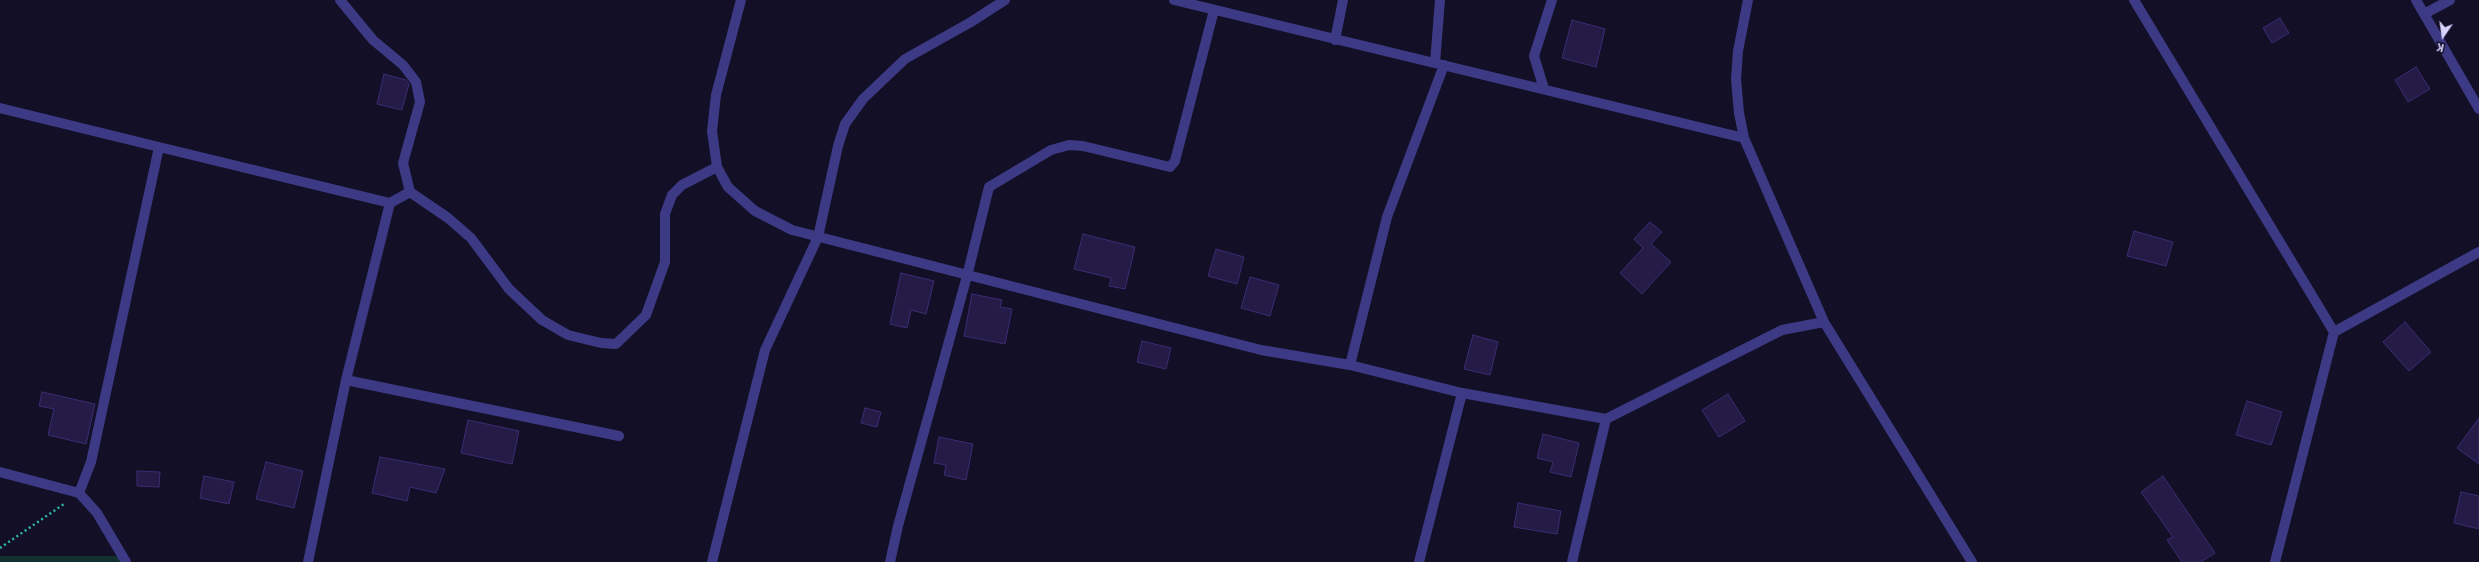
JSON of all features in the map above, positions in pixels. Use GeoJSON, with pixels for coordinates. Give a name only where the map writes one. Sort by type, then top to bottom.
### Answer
{"type":"FeatureCollection","features":[{"type":"Feature","properties":{"kind":"street"},"geometry":{"type":"LineString","coordinates":[[340,0],[373,40],[403,65],[416,82],[420,102],[403,163],[410,192],[448,218],[471,238],[509,289],[542,320],[568,335],[600,343],[616,344],[646,315],[657,290],[665,262],[665,214],[672,195],[682,185],[717,166]]}},
{"type":"Feature","properties":{"kind":"street"},"geometry":{"type":"LineString","coordinates":[[741,0],[716,94],[712,131],[717,166],[728,187],[755,211],[792,230],[1261,350],[1350,365],[1462,394],[1606,419],[1782,330],[1824,322]]}},
{"type":"Feature","properties":{"kind":"street"},"geometry":{"type":"LineString","coordinates":[[712,562],[765,350],[818,237],[838,146],[845,124],[864,99],[905,59],[972,22],[1005,0]]}},
{"type":"Feature","properties":{"kind":"street"},"geometry":{"type":"LineString","coordinates":[[1174,0],[1744,138]]}},
{"type":"Feature","properties":{"kind":"street"},"geometry":{"type":"LineString","coordinates":[[1335,40],[1343,0]]}},
{"type":"Feature","properties":{"kind":"street"},"geometry":{"type":"LineString","coordinates":[[1350,365],[1387,218],[1439,64],[1440,0]]}},
{"type":"Feature","properties":{"kind":"street"},"geometry":{"type":"LineString","coordinates":[[1544,89],[1534,56],[1552,0]]}},
{"type":"Feature","properties":{"kind":"street"},"geometry":{"type":"LineString","coordinates":[[1748,0],[1738,51],[1736,79],[1739,113],[1744,138],[1824,322],[1972,562]]}},
{"type":"Feature","properties":{"kind":"street"},"geometry":{"type":"LineString","coordinates":[[2134,0],[2334,332],[2275,562]]}},
{"type":"Feature","properties":{"kind":"street"},"geometry":{"type":"LineString","coordinates":[[2416,0],[2479,109]]}},
{"type":"Feature","properties":{"kind":"street"},"geometry":{"type":"LineString","coordinates":[[2424,14],[2450,0]]}},
{"type":"Feature","properties":{"kind":"street"},"geometry":{"type":"LineString","coordinates":[[890,562],[898,526],[967,276],[989,187],[1051,150],[1069,145],[1083,146],[1170,166],[1174,161],[1214,10]]}},
{"type":"Feature","properties":{"kind":"street"},"geometry":{"type":"LineString","coordinates":[[0,108],[390,203],[410,192]]}},
{"type":"Feature","properties":{"kind":"street"},"geometry":{"type":"LineString","coordinates":[[79,493],[91,462],[159,147]]}},
{"type":"Feature","properties":{"kind":"street"},"geometry":{"type":"LineString","coordinates":[[308,562],[346,380],[390,203]]}},
{"type":"Feature","properties":{"kind":"street"},"geometry":{"type":"LineString","coordinates":[[2334,332],[2479,252]]}},
{"type":"Feature","properties":{"kind":"street"},"geometry":{"type":"LineString","coordinates":[[346,380],[619,436]]}},
{"type":"Feature","properties":{"kind":"street"},"geometry":{"type":"LineString","coordinates":[[1420,562],[1462,394]]}},
{"type":"Feature","properties":{"kind":"street"},"geometry":{"type":"LineString","coordinates":[[1572,562],[1606,419]]}},
{"type":"Feature","properties":{"kind":"street"},"geometry":{"type":"LineString","coordinates":[[0,472],[79,493],[97,513],[126,562]]}},
{"type":"Feature","properties":{"kind":"path"},"geometry":{"type":"LineString","coordinates":[[0,548],[79,493]]}},
{"type":"Feature","properties":{"kind":"green space"},"geometry":{"type":"Polygon","coordinates":[[[0,556],[122,556],[126,562],[0,562],[0,556]]]}},
{"type":"Feature","properties":{"kind":"building"},"geometry":{"type":"Polygon","coordinates":[[[2280,18],[2289,33],[2272,43],[2263,28],[2280,18]]]}},
{"type":"Feature","properties":{"kind":"building"},"geometry":{"type":"Polygon","coordinates":[[[1572,20],[1605,29],[1596,67],[1562,58],[1572,20]]]}},
{"type":"Feature","properties":{"kind":"building"},"geometry":{"type":"Polygon","coordinates":[[[2416,67],[2430,89],[2408,102],[2395,80],[2416,67]]]}},
{"type":"Feature","properties":{"kind":"building"},"geometry":{"type":"Polygon","coordinates":[[[384,74],[406,80],[409,84],[402,110],[377,104],[384,74]]]}},
{"type":"Feature","properties":{"kind":"building"},"geometry":{"type":"Polygon","coordinates":[[[1650,222],[1662,232],[1651,244],[1671,262],[1642,294],[1620,273],[1643,248],[1634,239],[1650,222]]]}},
{"type":"Feature","properties":{"kind":"building"},"geometry":{"type":"Polygon","coordinates":[[[2134,231],[2173,242],[2166,266],[2127,256],[2134,231]]]}},
{"type":"Feature","properties":{"kind":"building"},"geometry":{"type":"Polygon","coordinates":[[[1083,234],[1135,247],[1125,289],[1109,286],[1111,278],[1074,269],[1083,234]]]}},
{"type":"Feature","properties":{"kind":"building"},"geometry":{"type":"Polygon","coordinates":[[[1216,249],[1244,257],[1237,284],[1208,276],[1216,249]]]}},
{"type":"Feature","properties":{"kind":"building"},"geometry":{"type":"Polygon","coordinates":[[[901,273],[934,281],[926,314],[911,310],[907,328],[890,324],[901,273]]]}},
{"type":"Feature","properties":{"kind":"building"},"geometry":{"type":"Polygon","coordinates":[[[1250,277],[1279,285],[1270,316],[1241,308],[1250,277]]]}},
{"type":"Feature","properties":{"kind":"building"},"geometry":{"type":"Polygon","coordinates":[[[972,294],[1002,300],[1000,307],[1012,309],[1005,344],[964,336],[972,294]]]}},
{"type":"Feature","properties":{"kind":"building"},"geometry":{"type":"Polygon","coordinates":[[[2405,322],[2431,352],[2409,371],[2383,342],[2405,322]]]}},
{"type":"Feature","properties":{"kind":"building"},"geometry":{"type":"Polygon","coordinates":[[[1473,335],[1498,342],[1490,375],[1464,369],[1473,335]]]}},
{"type":"Feature","properties":{"kind":"building"},"geometry":{"type":"Polygon","coordinates":[[[1142,341],[1171,348],[1166,369],[1137,362],[1142,341]]]}},
{"type":"Feature","properties":{"kind":"building"},"geometry":{"type":"Polygon","coordinates":[[[42,392],[95,404],[86,444],[48,435],[54,409],[39,406],[42,392]]]}},
{"type":"Feature","properties":{"kind":"building"},"geometry":{"type":"Polygon","coordinates":[[[1728,394],[1745,421],[1719,437],[1702,410],[1728,394]]]}},
{"type":"Feature","properties":{"kind":"building"},"geometry":{"type":"Polygon","coordinates":[[[2247,401],[2282,412],[2271,445],[2236,435],[2247,401]]]}},
{"type":"Feature","properties":{"kind":"building"},"geometry":{"type":"Polygon","coordinates":[[[865,408],[881,412],[877,427],[861,423],[865,408]]]}},
{"type":"Feature","properties":{"kind":"building"},"geometry":{"type":"Polygon","coordinates":[[[2479,418],[2479,464],[2457,448],[2479,418]]]}},
{"type":"Feature","properties":{"kind":"building"},"geometry":{"type":"Polygon","coordinates":[[[468,420],[519,431],[512,464],[461,453],[468,420]]]}},
{"type":"Feature","properties":{"kind":"building"},"geometry":{"type":"Polygon","coordinates":[[[1543,434],[1579,443],[1571,477],[1550,472],[1553,462],[1537,458],[1543,434]]]}},
{"type":"Feature","properties":{"kind":"building"},"geometry":{"type":"Polygon","coordinates":[[[939,437],[973,444],[966,480],[944,475],[946,465],[934,463],[939,437]]]}},
{"type":"Feature","properties":{"kind":"building"},"geometry":{"type":"Polygon","coordinates":[[[380,457],[445,469],[436,493],[410,487],[407,501],[372,493],[380,457]]]}},
{"type":"Feature","properties":{"kind":"building"},"geometry":{"type":"Polygon","coordinates":[[[266,462],[303,471],[294,508],[256,499],[266,462]]]}},
{"type":"Feature","properties":{"kind":"building"},"geometry":{"type":"Polygon","coordinates":[[[137,471],[160,472],[159,487],[137,486],[137,471]]]}},
{"type":"Feature","properties":{"kind":"building"},"geometry":{"type":"Polygon","coordinates":[[[204,476],[234,482],[229,504],[200,498],[204,476]]]}},
{"type":"Feature","properties":{"kind":"building"},"geometry":{"type":"Polygon","coordinates":[[[2163,476],[2215,553],[2201,562],[2182,562],[2167,540],[2173,537],[2141,492],[2163,476]]]}},
{"type":"Feature","properties":{"kind":"building"},"geometry":{"type":"Polygon","coordinates":[[[2461,492],[2479,496],[2479,529],[2454,523],[2461,492]]]}},
{"type":"Feature","properties":{"kind":"building"},"geometry":{"type":"Polygon","coordinates":[[[1518,503],[1561,511],[1557,534],[1514,527],[1518,503]]]}}]}
